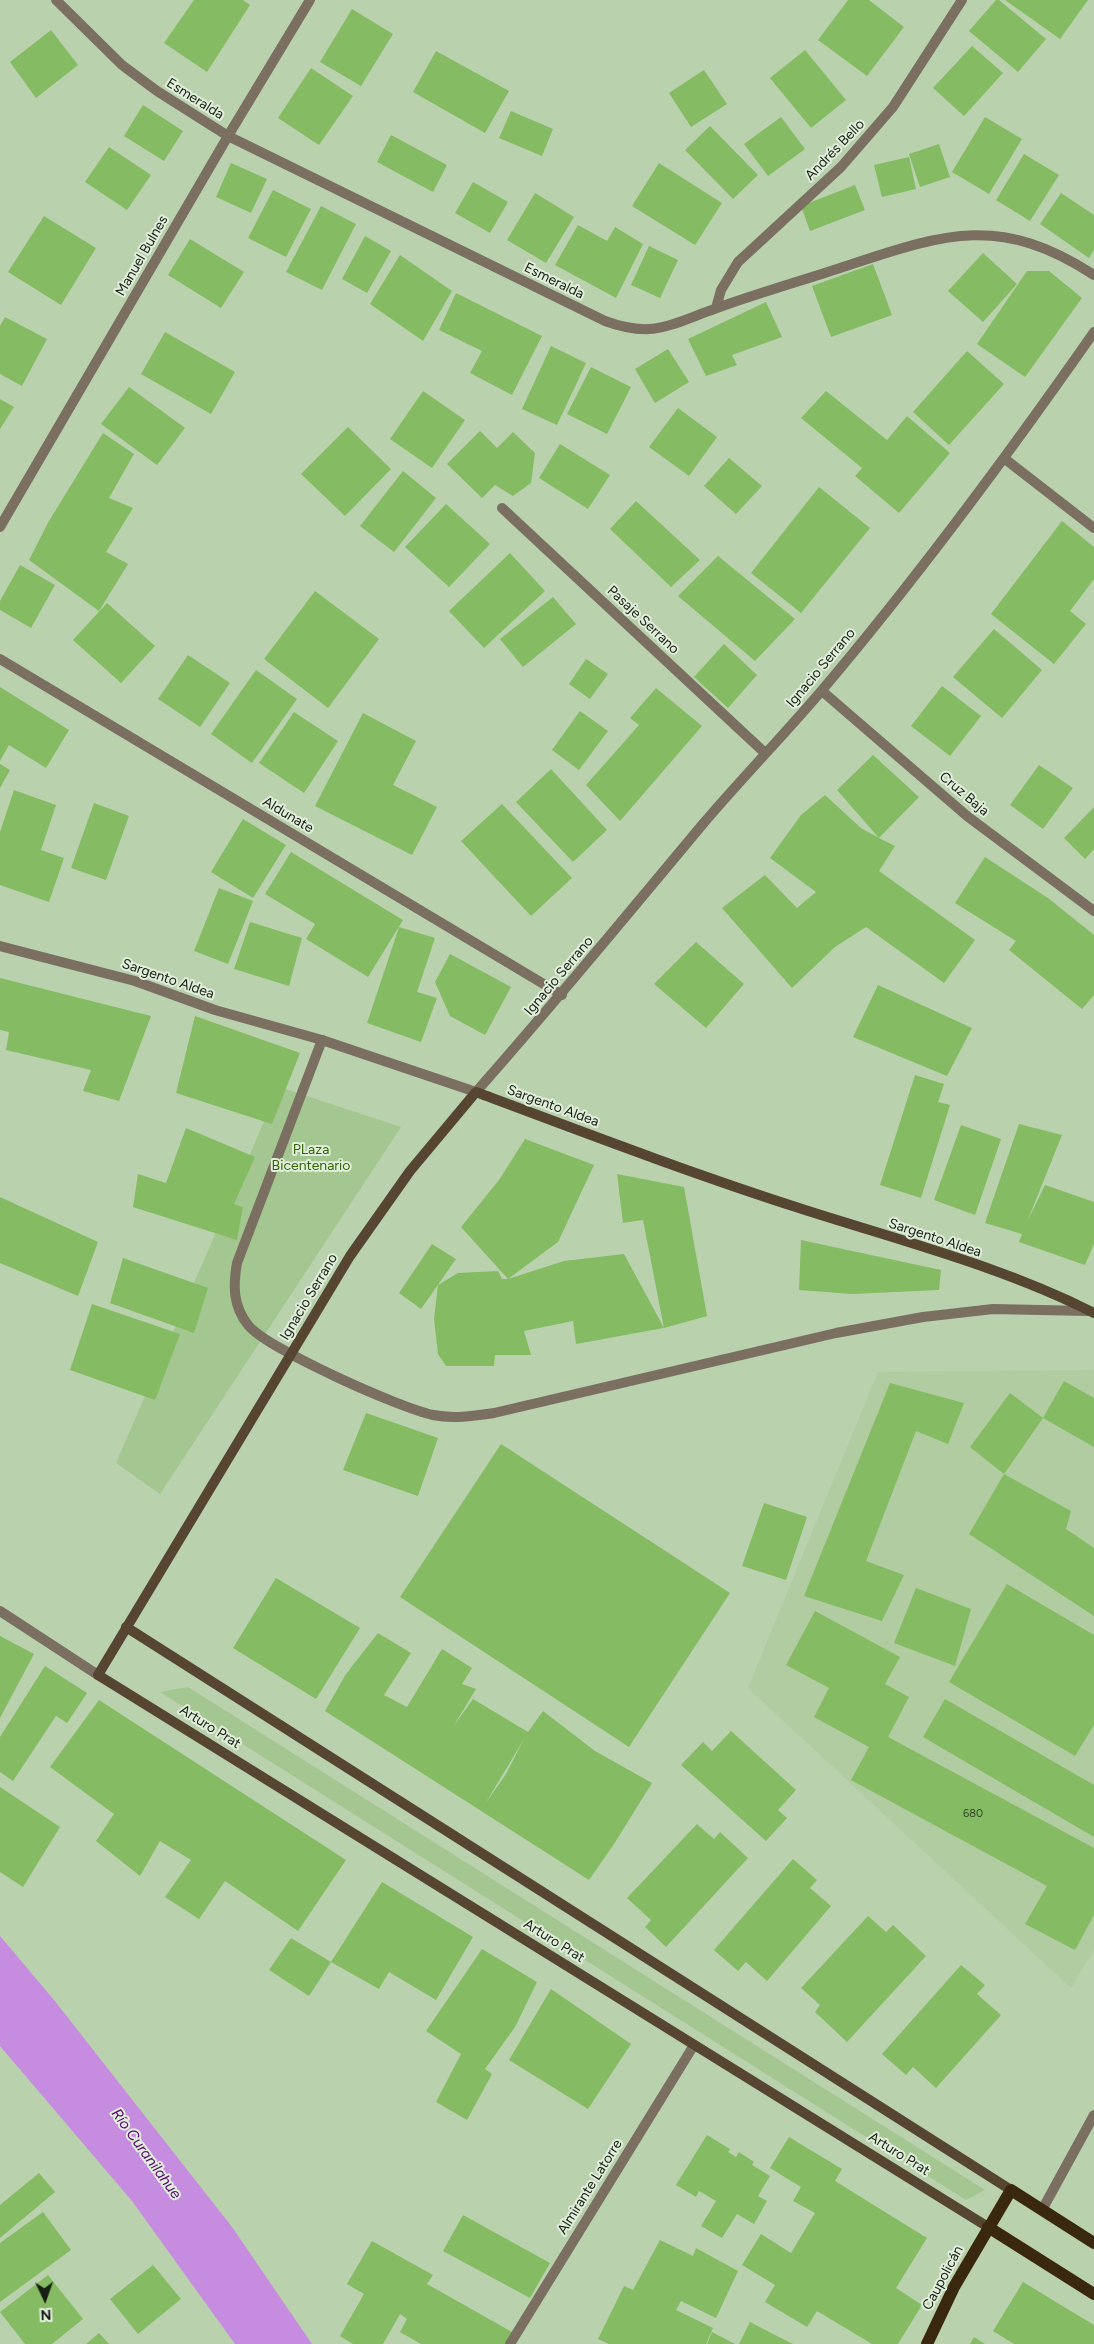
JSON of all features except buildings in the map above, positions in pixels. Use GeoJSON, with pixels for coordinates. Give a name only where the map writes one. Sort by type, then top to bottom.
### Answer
{"type":"FeatureCollection","features":[{"type":"Feature","properties":{"kind":"main road","name":"Sargento Aldea"},"geometry":{"type":"LineString","coordinates":[[476,1092],[703,1177],[944,1254],[1039,1287],[1092,1312]]}},
{"type":"Feature","properties":{"kind":"main road","name":"Ignacio Serrano"},"geometry":{"type":"LineString","coordinates":[[98,1676],[350,1256],[410,1171],[476,1092]]}},
{"type":"Feature","properties":{"kind":"main road"},"geometry":{"type":"LineString","coordinates":[[126,1627],[1094,2243]]}},
{"type":"Feature","properties":{"kind":"main road","name":"Arturo Prat"},"geometry":{"type":"LineString","coordinates":[[98,1676],[1094,2294]]}},
{"type":"Feature","properties":{"kind":"main road","name":"Caupolicán"},"geometry":{"type":"LineString","coordinates":[[927,2344],[954,2286],[1011,2190]]}},
{"type":"Feature","properties":{"kind":"street","name":"Esmeralda"},"geometry":{"type":"LineString","coordinates":[[56,0],[122,65],[157,91],[228,136],[596,317],[622,327],[657,330],[716,308],[906,246],[947,237],[1001,236],[1026,242],[1067,258],[1094,276]]}},
{"type":"Feature","properties":{"kind":"street","name":"Manuel Bulnes"},"geometry":{"type":"LineString","coordinates":[[0,527],[228,136],[310,0]]}},
{"type":"Feature","properties":{"kind":"street","name":"Andrés Bello"},"geometry":{"type":"LineString","coordinates":[[716,308],[721,290],[738,262],[841,167],[893,107],[962,0]]}},
{"type":"Feature","properties":{"kind":"street","name":"Ignacio Serrano"},"geometry":{"type":"LineString","coordinates":[[476,1092],[562,995],[765,753],[822,691],[938,548],[1005,459],[1094,332]]}},
{"type":"Feature","properties":{"kind":"street"},"geometry":{"type":"LineString","coordinates":[[1005,459],[1094,528]]}},
{"type":"Feature","properties":{"kind":"street","name":"Pasaje Serrano"},"geometry":{"type":"LineString","coordinates":[[502,508],[765,753]]}},
{"type":"Feature","properties":{"kind":"street","name":"Aldunate"},"geometry":{"type":"LineString","coordinates":[[0,659],[562,995]]}},
{"type":"Feature","properties":{"kind":"street","name":"Cruz Baja"},"geometry":{"type":"LineString","coordinates":[[822,691],[967,816],[1094,911]]}},
{"type":"Feature","properties":{"kind":"street","name":"Sargento Aldea"},"geometry":{"type":"LineString","coordinates":[[0,946],[135,981],[215,1010],[322,1040],[476,1092]]}},
{"type":"Feature","properties":{"kind":"street","name":"Sargento Aldea"},"geometry":{"type":"LineString","coordinates":[[322,1040],[237,1263],[234,1279],[236,1303],[249,1326],[290,1354],[414,1410],[453,1418],[494,1413],[836,1333],[924,1317],[993,1309],[1092,1312]]}},
{"type":"Feature","properties":{"kind":"street","name":"Arturo Prat"},"geometry":{"type":"LineString","coordinates":[[0,1611],[98,1676]]}},
{"type":"Feature","properties":{"kind":"street","name":"Almirante Latorre"},"geometry":{"type":"LineString","coordinates":[[510,2344],[694,2045]]}},
{"type":"Feature","properties":{"kind":"street"},"geometry":{"type":"LineString","coordinates":[[1042,2210],[1094,2115]]}},
{"type":"Feature","properties":{"kind":"shaded area"},"geometry":{"type":"Polygon","coordinates":[[[1094,1370],[1094,1950],[1071,1988],[748,1688],[878,1372],[1094,1370]]]}},
{"type":"Feature","properties":{"kind":"green space","name":"PLaza Bicentenario"},"geometry":{"type":"Polygon","coordinates":[[[279,1087],[401,1127],[160,1494],[116,1463],[279,1087]]]}},
{"type":"Feature","properties":{"kind":"green space"},"geometry":{"type":"Polygon","coordinates":[[[188,1687],[985,2190],[966,2200],[160,1692],[188,1687]]]}},
{"type":"Feature","properties":{"kind":"water","name":"Río Curanilahue"},"geometry":{"type":"Polygon","coordinates":[[[0,1936],[54,2000],[232,2227],[312,2344],[235,2344],[132,2201],[0,2046],[0,1936]]]}}]}
